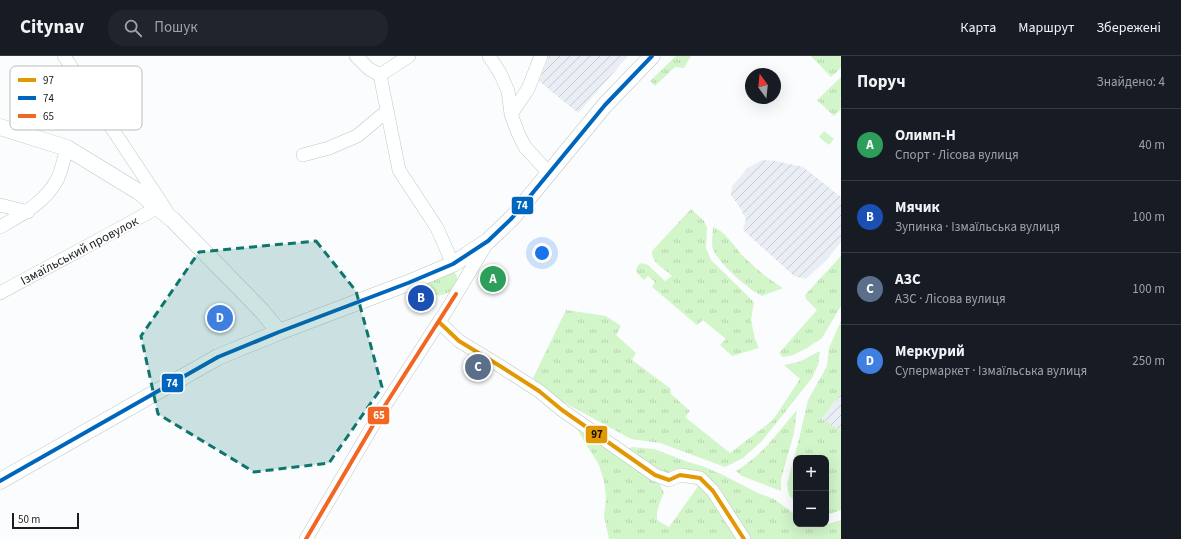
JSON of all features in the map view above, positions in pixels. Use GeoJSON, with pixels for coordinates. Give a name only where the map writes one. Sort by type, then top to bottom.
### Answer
{"type":"FeatureCollection","features":[{"type":"Feature","properties":{"kind":"main road"},"geometry":{"type":"LineString","coordinates":[[0,481],[218,357],[453,264],[488,242],[512,218],[605,105],[652,56]]}},
{"type":"Feature","properties":{"kind":"main road"},"geometry":{"type":"LineString","coordinates":[[0,127],[67,148],[120,179],[173,220],[262,311],[279,332]]}},
{"type":"Feature","properties":{"kind":"street"},"geometry":{"type":"LineString","coordinates":[[64,56],[71,66]]}},
{"type":"Feature","properties":{"kind":"street"},"geometry":{"type":"LineString","coordinates":[[356,56],[369,69],[380,75]]}},
{"type":"Feature","properties":{"kind":"street"},"geometry":{"type":"LineString","coordinates":[[380,75],[409,56]]}},
{"type":"Feature","properties":{"kind":"street"},"geometry":{"type":"LineString","coordinates":[[489,56],[500,73],[508,91],[512,114],[524,147],[549,173]]}},
{"type":"Feature","properties":{"kind":"street"},"geometry":{"type":"LineString","coordinates":[[512,114],[528,89],[541,56]]}},
{"type":"Feature","properties":{"kind":"street"},"geometry":{"type":"LineString","coordinates":[[380,75],[399,170],[437,228],[453,264]]}},
{"type":"Feature","properties":{"kind":"street"},"geometry":{"type":"LineString","coordinates":[[303,155],[329,148],[357,136],[387,111]]}},
{"type":"Feature","properties":{"kind":"street"},"geometry":{"type":"LineString","coordinates":[[113,130],[173,220]]}},
{"type":"Feature","properties":{"kind":"street"},"geometry":{"type":"LineString","coordinates":[[0,227],[28,212],[48,193],[58,177],[67,148]]}},
{"type":"Feature","properties":{"kind":"street"},"geometry":{"type":"LineString","coordinates":[[0,205],[28,212]]}},
{"type":"Feature","properties":{"kind":"street","name":"Ізмаїльський провулок"},"geometry":{"type":"LineString","coordinates":[[0,293],[58,261],[120,230],[158,207]]}},
{"type":"Feature","properties":{"kind":"street"},"geometry":{"type":"LineString","coordinates":[[306,539],[382,410],[439,322],[488,242]]}},
{"type":"Feature","properties":{"kind":"street"},"geometry":{"type":"LineString","coordinates":[[439,322],[459,341],[539,392],[562,410],[655,475],[669,480],[680,475],[700,478],[713,491],[744,539]]}},
{"type":"Feature","properties":{"kind":"highlighted area"},"geometry":{"type":"Polygon","coordinates":[[[316,241],[356,291],[382,387],[329,463],[254,472],[158,414],[141,336],[199,252],[316,241]]]}},
{"type":"Feature","properties":{"kind":"shaded area"},"geometry":{"type":"Polygon","coordinates":[[[549,56],[628,56],[578,113],[539,81],[549,56]]]}},
{"type":"Feature","properties":{"kind":"shaded area"},"geometry":{"type":"Polygon","coordinates":[[[762,160],[776,161],[803,167],[841,197],[841,242],[828,258],[806,279],[794,276],[743,230],[746,219],[731,195],[732,186],[748,168],[762,160]]]}},
{"type":"Feature","properties":{"kind":"shaded area"},"geometry":{"type":"Polygon","coordinates":[[[841,393],[841,431],[822,420],[841,393]]]}},
{"type":"Feature","properties":{"kind":"green space"},"geometry":{"type":"Polygon","coordinates":[[[676,56],[691,56],[684,68],[675,67],[655,86],[650,81],[676,56]]]}},
{"type":"Feature","properties":{"kind":"green space"},"geometry":{"type":"Polygon","coordinates":[[[811,56],[841,56],[841,68],[831,77],[811,56]]]}},
{"type":"Feature","properties":{"kind":"green space"},"geometry":{"type":"Polygon","coordinates":[[[841,77],[841,109],[834,116],[817,100],[841,77]]]}},
{"type":"Feature","properties":{"kind":"green space"},"geometry":{"type":"Polygon","coordinates":[[[824,131],[834,139],[829,145],[819,137],[824,131]]]}},
{"type":"Feature","properties":{"kind":"green space"},"geometry":{"type":"Polygon","coordinates":[[[691,209],[704,221],[707,227],[706,248],[711,260],[754,302],[751,320],[755,339],[759,348],[732,356],[720,345],[726,339],[703,320],[697,325],[652,287],[655,282],[648,276],[644,280],[637,273],[636,270],[638,265],[642,263],[648,265],[665,281],[672,276],[656,262],[652,255],[652,251],[691,209]]]}},
{"type":"Feature","properties":{"kind":"green space"},"geometry":{"type":"Polygon","coordinates":[[[713,227],[725,235],[742,255],[756,268],[783,288],[762,296],[742,282],[716,255],[712,247],[713,227]]]}},
{"type":"Feature","properties":{"kind":"green space"},"geometry":{"type":"Polygon","coordinates":[[[841,256],[841,306],[822,338],[793,355],[783,357],[779,353],[817,310],[806,299],[805,295],[841,256]]]}},
{"type":"Feature","properties":{"kind":"green space"},"geometry":{"type":"Polygon","coordinates":[[[451,272],[455,273],[457,278],[453,289],[442,295],[436,295],[431,292],[427,285],[430,282],[451,272]]]}},
{"type":"Feature","properties":{"kind":"green space"},"geometry":{"type":"Polygon","coordinates":[[[566,310],[606,316],[621,326],[616,335],[636,353],[632,360],[671,389],[671,394],[690,411],[685,417],[730,453],[773,420],[800,379],[784,365],[799,362],[820,351],[818,365],[812,378],[762,441],[743,458],[725,467],[660,443],[631,439],[554,397],[533,378],[566,310]]]}},
{"type":"Feature","properties":{"kind":"green space"},"geometry":{"type":"Polygon","coordinates":[[[841,321],[841,393],[822,419],[841,431],[841,510],[829,514],[829,455],[795,455],[808,400],[827,366],[829,348],[841,321]]]}},
{"type":"Feature","properties":{"kind":"green space"},"geometry":{"type":"Polygon","coordinates":[[[797,410],[794,433],[781,479],[781,491],[742,476],[736,471],[762,451],[797,410]]]}},
{"type":"Feature","properties":{"kind":"green space"},"geometry":{"type":"Polygon","coordinates":[[[570,418],[657,479],[664,493],[658,510],[657,520],[669,527],[699,485],[696,481],[667,476],[626,450],[632,447],[654,449],[721,474],[758,493],[774,499],[793,513],[793,527],[829,527],[829,524],[841,520],[841,539],[609,539],[604,516],[606,498],[604,481],[599,465],[570,418]]]}},
{"type":"Feature","properties":{"kind":"green space"},"geometry":{"type":"Polygon","coordinates":[[[793,462],[793,500],[789,495],[787,484],[793,462]]]}},
{"type":"Feature","properties":{"kind":"transit line","name":"74"},"geometry":{"type":"LineString","coordinates":[[0,481],[218,357],[453,264],[488,241],[512,218],[605,105],[652,56]]}},
{"type":"Feature","properties":{"kind":"transit line","name":"65"},"geometry":{"type":"LineString","coordinates":[[306,539],[382,410],[456,294]]}},
{"type":"Feature","properties":{"kind":"transit line","name":"97"},"geometry":{"type":"LineString","coordinates":[[439,322],[459,341],[539,391],[562,410],[655,475],[669,480],[680,475],[700,478],[713,491],[744,539]]}},
{"type":"Feature","properties":{"kind":"place","name":"Олимп-Н"},"geometry":{"type":"Point","coordinates":[493,279]}},
{"type":"Feature","properties":{"kind":"place","name":"Мячик"},"geometry":{"type":"Point","coordinates":[421,298]}},
{"type":"Feature","properties":{"kind":"place","name":"Меркурий"},"geometry":{"type":"Point","coordinates":[220,318]}},
{"type":"Feature","properties":{"kind":"place","name":"АЗС"},"geometry":{"type":"Point","coordinates":[478,367]}}]}
